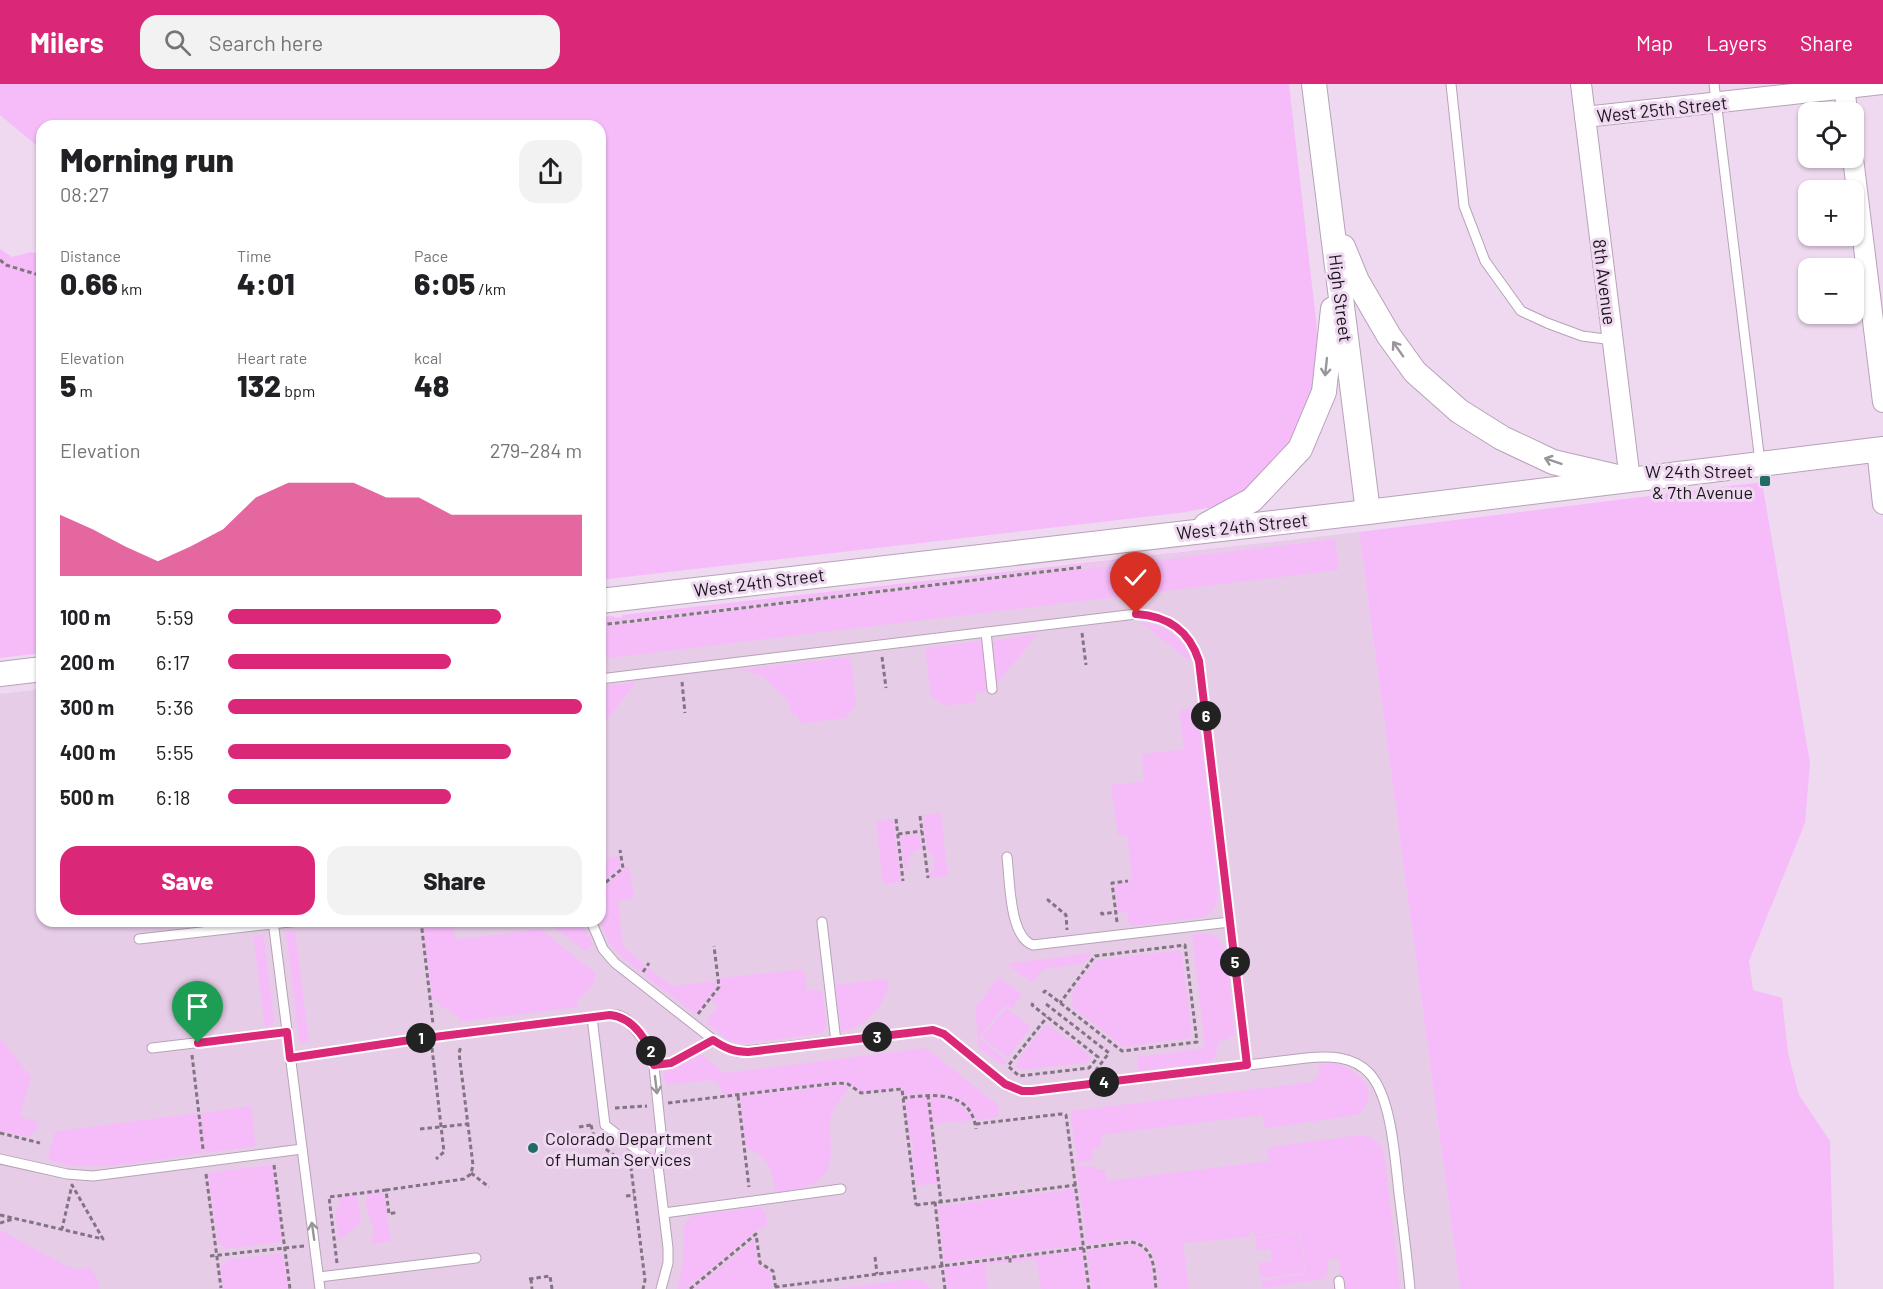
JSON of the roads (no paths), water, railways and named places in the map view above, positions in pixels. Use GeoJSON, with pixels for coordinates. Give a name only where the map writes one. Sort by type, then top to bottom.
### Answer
{"type":"FeatureCollection","features":[{"type":"Feature","properties":{"kind":"street","name":"High Street"},"geometry":{"type":"LineString","coordinates":[[1314,84],[1368,512]]}},
{"type":"Feature","properties":{"kind":"street","name":"8th Avenue"},"geometry":{"type":"LineString","coordinates":[[1581,84],[1630,480]]}},
{"type":"Feature","properties":{"kind":"street","name":"West 25th Street"},"geometry":{"type":"LineString","coordinates":[[1585,117],[1716,94],[1883,84]]}},
{"type":"Feature","properties":{"kind":"street"},"geometry":{"type":"LineString","coordinates":[[1844,87],[1846,102]]}},
{"type":"Feature","properties":{"kind":"street"},"geometry":{"type":"LineString","coordinates":[[1854,168],[1883,402]]}},
{"type":"Feature","properties":{"kind":"street"},"geometry":{"type":"LineString","coordinates":[[1332,221],[1357,280],[1389,336],[1415,372],[1458,411],[1502,438],[1553,462],[1630,480]]}},
{"type":"Feature","properties":{"kind":"street"},"geometry":{"type":"LineString","coordinates":[[1195,531],[1252,500],[1300,449],[1324,392],[1333,309],[1335,246]]}},
{"type":"Feature","properties":{"kind":"street"},"geometry":{"type":"LineString","coordinates":[[1880,449],[1883,504]]}},
{"type":"Feature","properties":{"kind":"street","name":"West 24th Street"},"geometry":{"type":"LineString","coordinates":[[606,600],[1368,512],[1880,449]]}},
{"type":"Feature","properties":{"kind":"street"},"geometry":{"type":"LineString","coordinates":[[0,674],[36,670]]}},
{"type":"Feature","properties":{"kind":"lane"},"geometry":{"type":"LineString","coordinates":[[1451,84],[1464,206],[1485,261],[1521,311],[1582,336],[1613,340]]}},
{"type":"Feature","properties":{"kind":"lane"},"geometry":{"type":"LineString","coordinates":[[1716,94],[1760,464]]}},
{"type":"Feature","properties":{"kind":"lane"},"geometry":{"type":"LineString","coordinates":[[606,678],[1136,614],[1162,618],[1191,640],[1199,661],[1247,1065]]}},
{"type":"Feature","properties":{"kind":"lane"},"geometry":{"type":"LineString","coordinates":[[986,632],[992,689]]}},
{"type":"Feature","properties":{"kind":"lane"},"geometry":{"type":"LineString","coordinates":[[1007,857],[1017,930],[1033,945],[1230,921]]}},
{"type":"Feature","properties":{"kind":"lane"},"geometry":{"type":"LineString","coordinates":[[822,922],[836,1041]]}},
{"type":"Feature","properties":{"kind":"lane"},"geometry":{"type":"LineString","coordinates":[[139,939],[240,927]]}},
{"type":"Feature","properties":{"kind":"lane"},"geometry":{"type":"LineString","coordinates":[[274,927],[320,1289]]}},
{"type":"Feature","properties":{"kind":"lane"},"geometry":{"type":"LineString","coordinates":[[594,927],[603,949],[615,963],[713,1040],[728,1050],[737,1052],[933,1030],[944,1034],[1005,1084],[1013,1088],[1032,1091],[1332,1057],[1352,1061],[1370,1074],[1382,1096],[1391,1128],[1410,1289]]}},
{"type":"Feature","properties":{"kind":"lane"},"geometry":{"type":"LineString","coordinates":[[290,1058],[592,1017],[610,1015],[626,1019],[649,1047],[654,1065],[662,1142],[658,1166],[668,1248],[668,1263],[660,1289]]}},
{"type":"Feature","properties":{"kind":"lane"},"geometry":{"type":"LineString","coordinates":[[592,1017],[606,1125],[658,1166]]}},
{"type":"Feature","properties":{"kind":"lane"},"geometry":{"type":"LineString","coordinates":[[152,1048],[287,1032]]}},
{"type":"Feature","properties":{"kind":"lane"},"geometry":{"type":"LineString","coordinates":[[0,1159],[80,1176],[93,1176],[302,1149]]}},
{"type":"Feature","properties":{"kind":"lane"},"geometry":{"type":"LineString","coordinates":[[664,1213],[841,1190]]}},
{"type":"Feature","properties":{"kind":"lane"},"geometry":{"type":"LineString","coordinates":[[319,1277],[476,1258]]}},
{"type":"Feature","properties":{"kind":"place","name":"W 24th Street & 7th Avenue"},"geometry":{"type":"Point","coordinates":[1765,481]}},
{"type":"Feature","properties":{"kind":"place","name":"Colorado Department of Human Services"},"geometry":{"type":"Point","coordinates":[533,1148]}}]}
